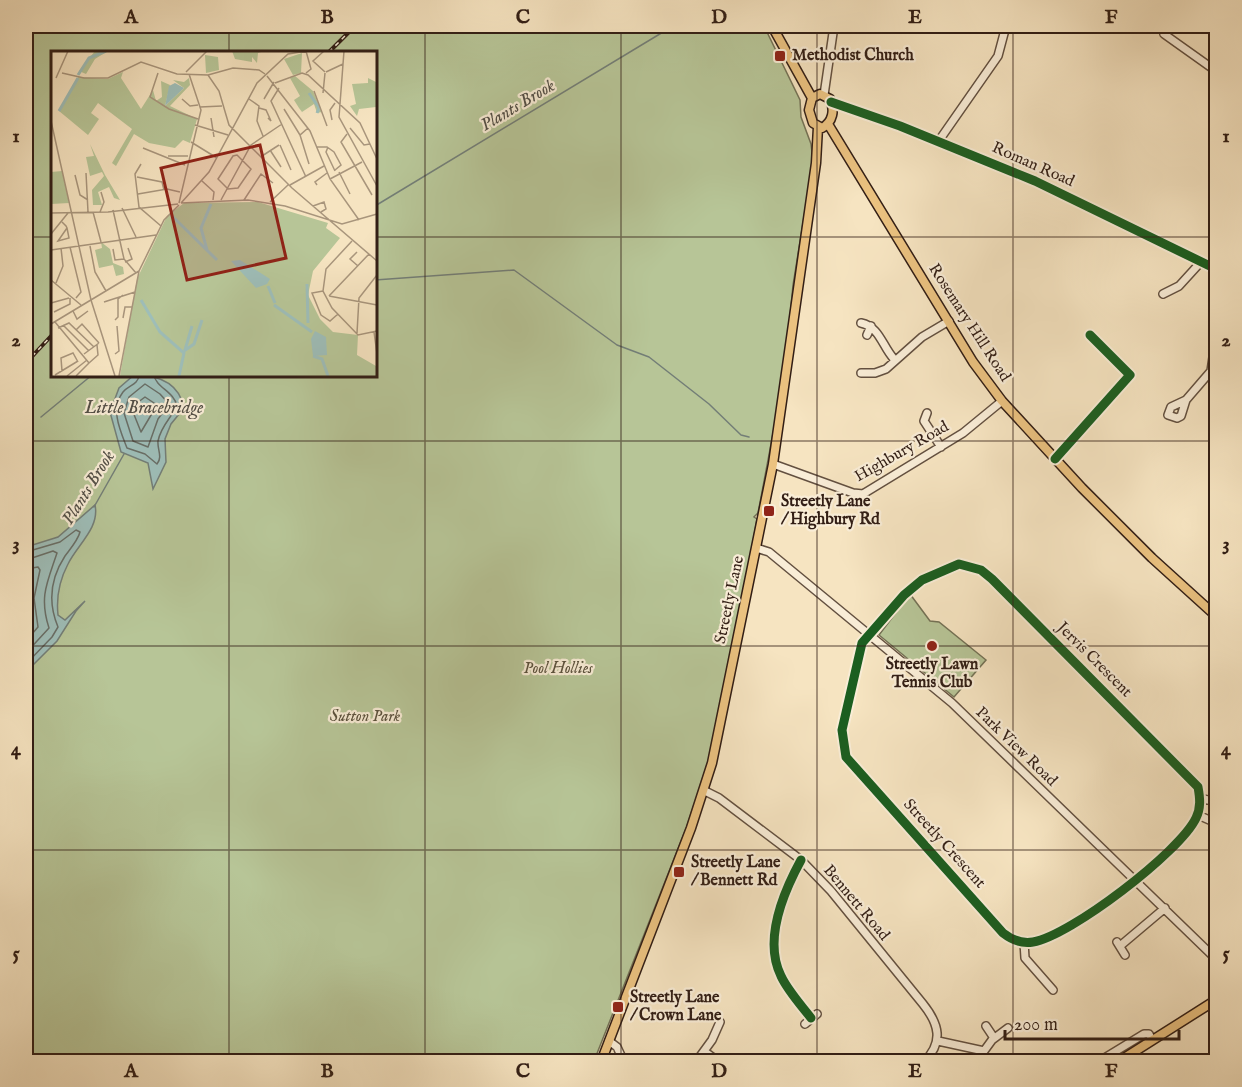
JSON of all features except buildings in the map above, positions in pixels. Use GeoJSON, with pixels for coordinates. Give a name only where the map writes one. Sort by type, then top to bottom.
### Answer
{"type":"FeatureCollection","features":[{"type":"Feature","properties":{"kind":"main road"},"geometry":{"type":"LineString","coordinates":[[772,26],[812,98],[810,118],[818,127],[828,124],[833,112],[831,102],[824,95],[812,98]]}},
{"type":"Feature","properties":{"kind":"main road","name":"Rosemary Hill Road"},"geometry":{"type":"LineString","coordinates":[[828,124],[949,321],[1002,401],[1152,558],[1216,616]]}},
{"type":"Feature","properties":{"kind":"main road","name":"Streetly Lane"},"geometry":{"type":"LineString","coordinates":[[601,1062],[705,791],[773,464],[816,163],[818,127]]}},
{"type":"Feature","properties":{"kind":"main road"},"geometry":{"type":"LineString","coordinates":[[1119,1062],[1216,1000]]}},
{"type":"Feature","properties":{"kind":"street"},"geometry":{"type":"LineString","coordinates":[[824,95],[834,26]]}},
{"type":"Feature","properties":{"kind":"street"},"geometry":{"type":"LineString","coordinates":[[938,142],[998,56],[1005,26]]}},
{"type":"Feature","properties":{"kind":"street"},"geometry":{"type":"LineString","coordinates":[[1164,34],[1216,71]]}},
{"type":"Feature","properties":{"kind":"street","name":"Roman Road"},"geometry":{"type":"LineString","coordinates":[[831,102],[1041,184],[1214,268]]}},
{"type":"Feature","properties":{"kind":"street"},"geometry":{"type":"LineString","coordinates":[[1214,268],[1216,260]]}},
{"type":"Feature","properties":{"kind":"street"},"geometry":{"type":"LineString","coordinates":[[1163,294],[1179,286],[1200,263]]}},
{"type":"Feature","properties":{"kind":"street"},"geometry":{"type":"LineString","coordinates":[[866,376],[886,369],[894,359],[922,337],[949,321]]}},
{"type":"Feature","properties":{"kind":"street"},"geometry":{"type":"LineString","coordinates":[[861,323],[872,326],[894,359]]}},
{"type":"Feature","properties":{"kind":"street"},"geometry":{"type":"LineString","coordinates":[[867,335],[872,326]]}},
{"type":"Feature","properties":{"kind":"street"},"geometry":{"type":"LineString","coordinates":[[1055,459],[1130,375],[1090,334]]}},
{"type":"Feature","properties":{"kind":"street"},"geometry":{"type":"LineString","coordinates":[[1186,400],[1211,371],[1216,337]]}},
{"type":"Feature","properties":{"kind":"street","name":"Highbury Road"},"geometry":{"type":"LineString","coordinates":[[773,464],[853,493],[863,494],[941,447],[1002,401]]}},
{"type":"Feature","properties":{"kind":"street"},"geometry":{"type":"LineString","coordinates":[[927,413],[924,421],[941,447]]}},
{"type":"Feature","properties":{"kind":"street","name":"Park View Road"},"geometry":{"type":"LineString","coordinates":[[756,548],[769,552],[952,703],[1216,959]]}},
{"type":"Feature","properties":{"kind":"street","name":"Jervis Crescent"},"geometry":{"type":"LineString","coordinates":[[869,634],[904,595],[936,572],[959,564],[981,570],[1185,772],[1198,787],[1200,798]]}},
{"type":"Feature","properties":{"kind":"street"},"geometry":{"type":"LineString","coordinates":[[1209,609],[1216,600]]}},
{"type":"Feature","properties":{"kind":"street","name":"Streetly Crescent"},"geometry":{"type":"LineString","coordinates":[[869,634],[858,653],[842,730],[846,758],[1003,933],[1024,942]]}},
{"type":"Feature","properties":{"kind":"street","name":"Bennett Road"},"geometry":{"type":"LineString","coordinates":[[705,791],[719,798],[801,860],[831,891],[934,1017],[938,1029],[938,1041]]}},
{"type":"Feature","properties":{"kind":"street"},"geometry":{"type":"LineString","coordinates":[[1053,990],[1025,958],[1024,942],[1040,940],[1065,928],[1136,880],[1190,828],[1198,816],[1200,798],[1216,802]]}},
{"type":"Feature","properties":{"kind":"street"},"geometry":{"type":"LineString","coordinates":[[1198,816],[1216,823]]}},
{"type":"Feature","properties":{"kind":"street"},"geometry":{"type":"LineString","coordinates":[[801,860],[778,915],[774,932],[774,955],[781,976],[811,1019]]}},
{"type":"Feature","properties":{"kind":"street"},"geometry":{"type":"LineString","coordinates":[[1125,955],[1119,944],[1165,908]]}},
{"type":"Feature","properties":{"kind":"street"},"geometry":{"type":"LineString","coordinates":[[696,1062],[704,1051],[715,1026]]}},
{"type":"Feature","properties":{"kind":"street"},"geometry":{"type":"LineString","coordinates":[[986,1026],[994,1038]]}},
{"type":"Feature","properties":{"kind":"street"},"geometry":{"type":"LineString","coordinates":[[924,1062],[933,1053],[938,1041],[983,1054],[994,1038],[1008,1028]]}},
{"type":"Feature","properties":{"kind":"street"},"geometry":{"type":"LineString","coordinates":[[1098,1062],[1144,1034],[1149,1034],[1152,1040]]}},
{"type":"Feature","properties":{"kind":"street"},"geometry":{"type":"LineString","coordinates":[[609,1041],[617,1047],[624,1062]]}},
{"type":"Feature","properties":{"kind":"street"},"geometry":{"type":"LineString","coordinates":[[704,1051],[719,1062]]}},
{"type":"Feature","properties":{"kind":"green space","name":"Sutton Park"},"geometry":{"type":"Polygon","coordinates":[[[26,26],[764,26],[800,100],[801,117],[811,144],[813,161],[793,285],[785,370],[758,513],[754,517],[757,519],[751,553],[708,762],[687,826],[594,1061],[26,1061],[26,26]]]}},
{"type":"Feature","properties":{"kind":"green space","name":"Streetly Lawn Tennis Club"},"geometry":{"type":"Polygon","coordinates":[[[910,594],[930,621],[939,622],[986,660],[954,697],[879,635],[910,594]]]}},
{"type":"Feature","properties":{"kind":"water","name":"Little Bracebridge"},"geometry":{"type":"Polygon","coordinates":[[[133,376],[151,376],[172,386],[181,399],[184,408],[171,424],[165,439],[166,462],[153,489],[148,463],[121,452],[110,412],[119,388],[133,376]]]}},
{"type":"Feature","properties":{"kind":"water"},"geometry":{"type":"Polygon","coordinates":[[[95,505],[96,513],[91,529],[62,576],[57,601],[58,615],[65,620],[85,601],[57,641],[26,672],[26,547],[58,537],[95,505]]]}},
{"type":"Feature","properties":{"kind":"waterway","name":"Plants Brook"},"geometry":{"type":"LineString","coordinates":[[376,205],[673,26]]}},
{"type":"Feature","properties":{"kind":"waterway"},"geometry":{"type":"LineString","coordinates":[[376,280],[514,270],[617,345],[649,357],[709,404],[741,435],[749,437]]}},
{"type":"Feature","properties":{"kind":"waterway"},"geometry":{"type":"LineString","coordinates":[[41,417],[91,376]]}},
{"type":"Feature","properties":{"kind":"waterway","name":"Plants Brook"},"geometry":{"type":"LineString","coordinates":[[94,507],[124,454]]}},
{"type":"Feature","properties":{"kind":"railway"},"geometry":{"type":"LineString","coordinates":[[330,51],[355,26]]}},
{"type":"Feature","properties":{"kind":"railway"},"geometry":{"type":"LineString","coordinates":[[26,363],[51,336]]}},
{"type":"Feature","properties":{"kind":"cycle path"},"geometry":{"type":"LineString","coordinates":[[831,102],[900,126],[1035,181],[1216,269]]}},
{"type":"Feature","properties":{"kind":"cycle path"},"geometry":{"type":"LineString","coordinates":[[1055,459],[1130,375],[1090,335]]}},
{"type":"Feature","properties":{"kind":"cycle path"},"geometry":{"type":"LineString","coordinates":[[959,564],[981,570],[992,579],[1198,787],[1200,803],[1196,818],[1169,851],[1097,909],[1072,925],[1033,942],[1017,941],[1003,933],[846,757],[842,730],[862,643],[904,595],[922,580],[959,564]]}},
{"type":"Feature","properties":{"kind":"cycle path"},"geometry":{"type":"LineString","coordinates":[[801,860],[782,902],[774,947],[776,962],[784,982],[811,1018]]}},
{"type":"Feature","properties":{"kind":"place","name":"Methodist Church"},"geometry":{"type":"Point","coordinates":[780,56]}},
{"type":"Feature","properties":{"kind":"place","name":"Streetly Lane / Highbury Rd"},"geometry":{"type":"Point","coordinates":[769,511]}},
{"type":"Feature","properties":{"kind":"place","name":"Streetly Lawn Tennis Club"},"geometry":{"type":"Point","coordinates":[932,646]}},
{"type":"Feature","properties":{"kind":"place","name":"Streetly Lane / Bennett Rd"},"geometry":{"type":"Point","coordinates":[679,872]}},
{"type":"Feature","properties":{"kind":"place","name":"Streetly Lane / Crown Lane"},"geometry":{"type":"Point","coordinates":[618,1007]}},
{"type":"Feature","properties":{"kind":"park label","name":"Pool Hollies"},"geometry":{"type":"Point","coordinates":[558,669]}}]}
